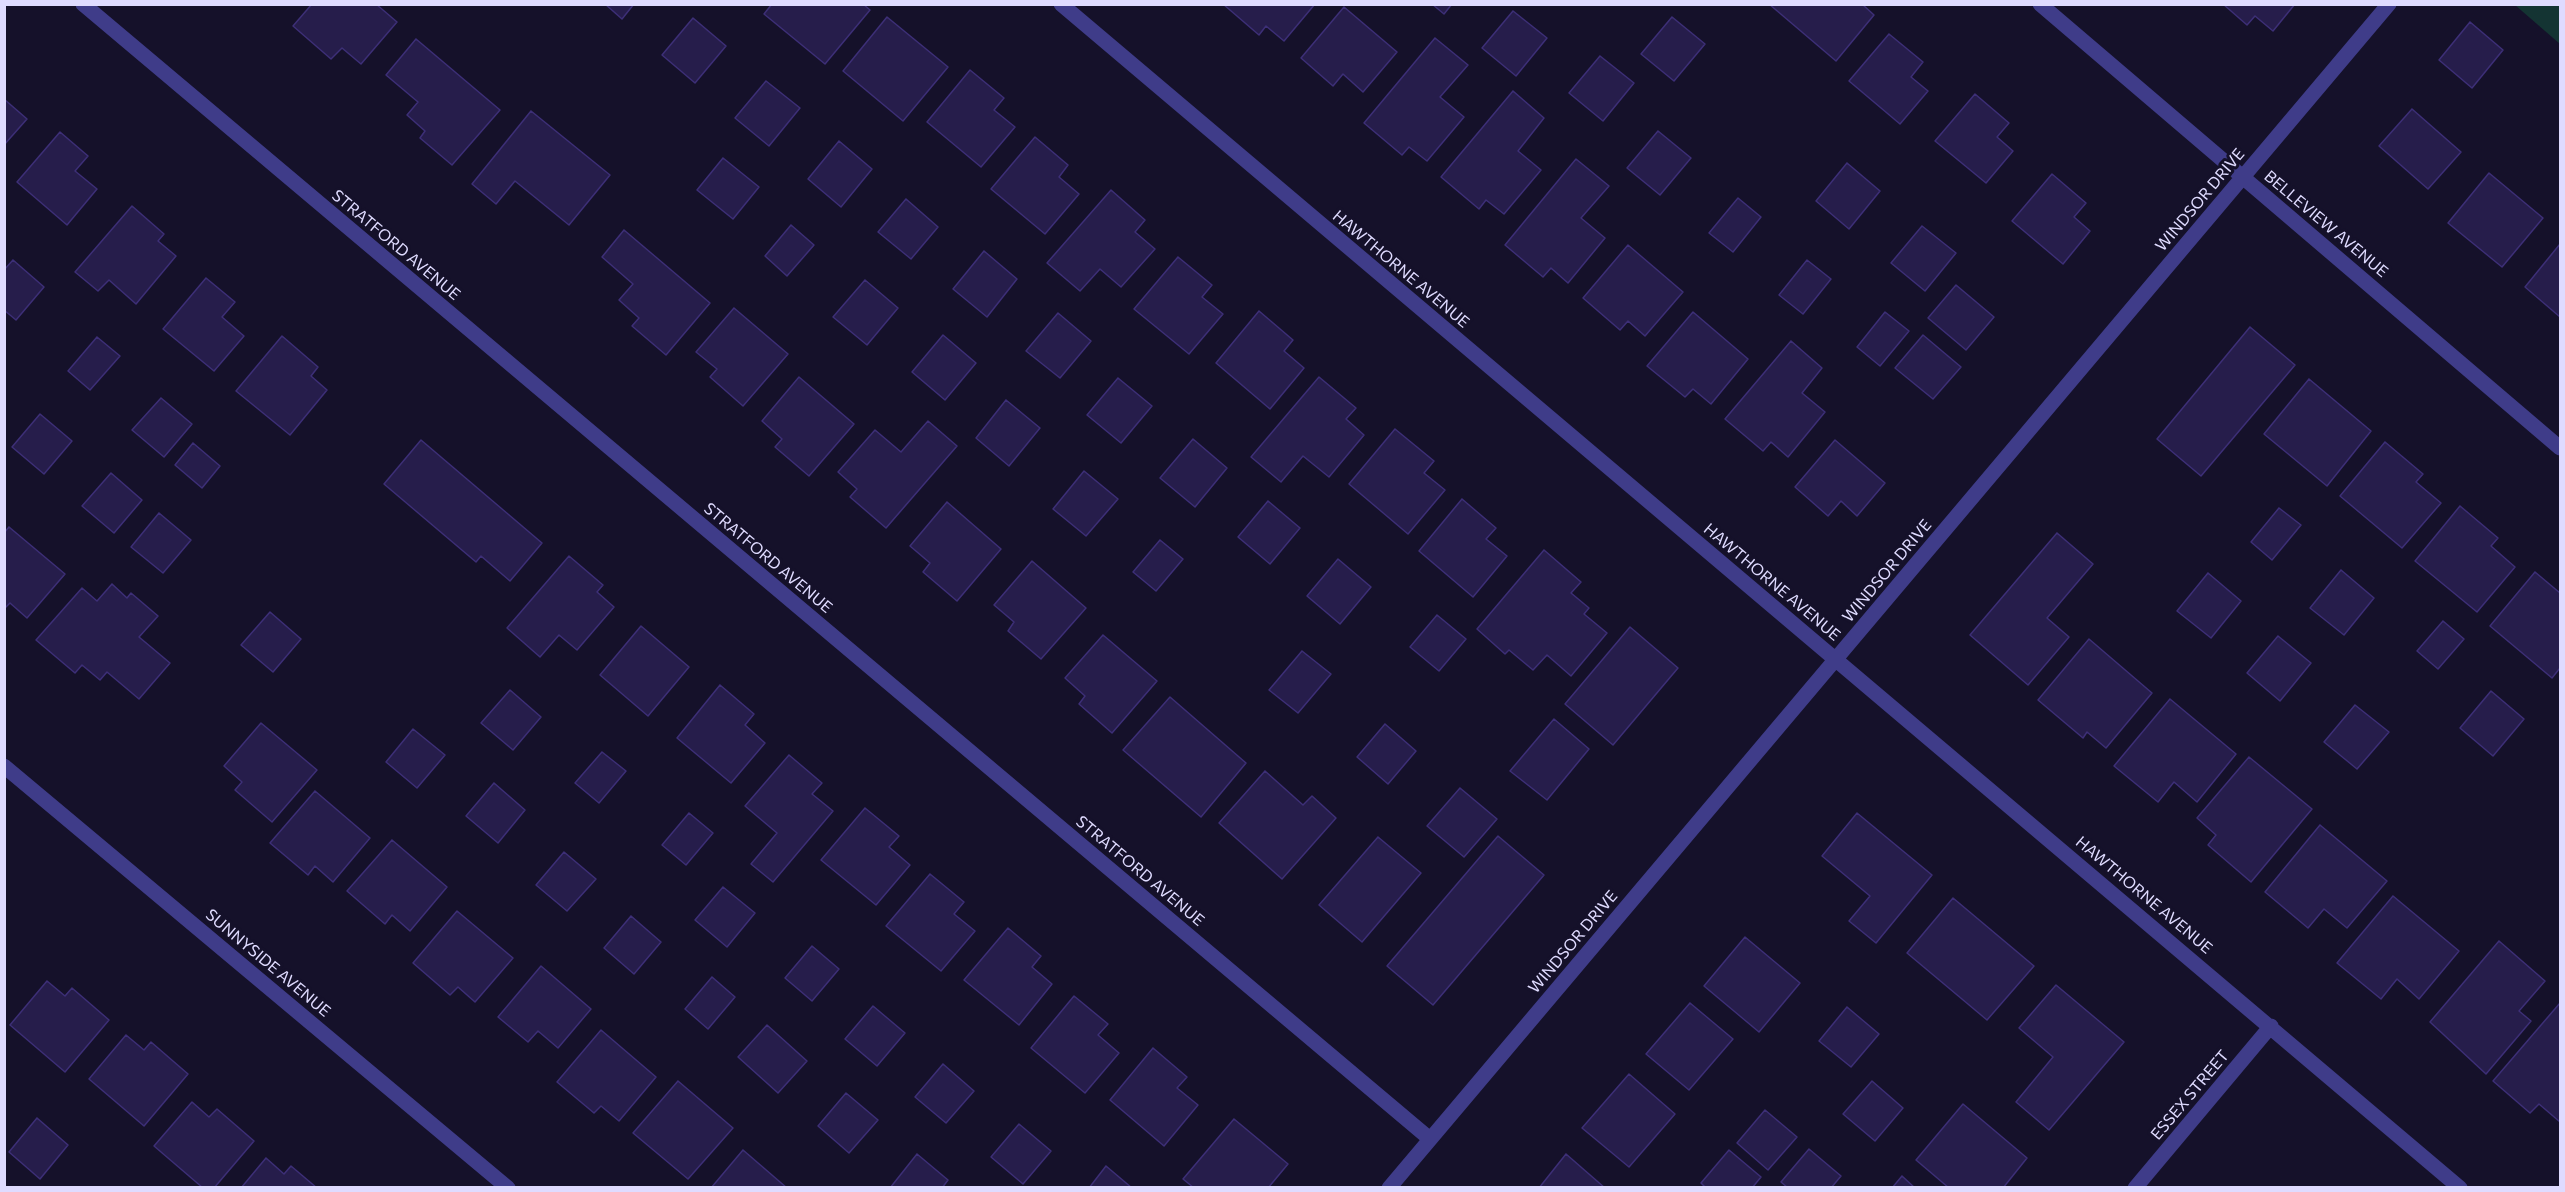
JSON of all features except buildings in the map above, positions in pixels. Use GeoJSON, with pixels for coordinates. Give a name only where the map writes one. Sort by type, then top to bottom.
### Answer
{"type":"FeatureCollection","features":[{"type":"Feature","properties":{"kind":"street","name":"STRATFORD AVENUE"},"geometry":{"type":"LineString","coordinates":[[83,4],[1430,1139]]}},
{"type":"Feature","properties":{"kind":"street","name":"HAWTHORNE AVENUE"},"geometry":{"type":"LineString","coordinates":[[1060,4],[2460,1188]]}},
{"type":"Feature","properties":{"kind":"street","name":"BELLEVIEW AVENUE"},"geometry":{"type":"LineString","coordinates":[[2040,4],[2560,448]]}},
{"type":"Feature","properties":{"kind":"street","name":"WINDSOR DRIVE"},"geometry":{"type":"LineString","coordinates":[[1389,1188],[2389,4]]}},
{"type":"Feature","properties":{"kind":"street","name":"SUNNYSIDE AVENUE"},"geometry":{"type":"LineString","coordinates":[[4,766],[508,1188]]}},
{"type":"Feature","properties":{"kind":"street","name":"ESSEX STREET"},"geometry":{"type":"LineString","coordinates":[[2136,1188],[2271,1026]]}},
{"type":"Feature","properties":{"kind":"green space"},"geometry":{"type":"Polygon","coordinates":[[[2515,5],[2560,5],[2560,44],[2515,5]]]}}]}
